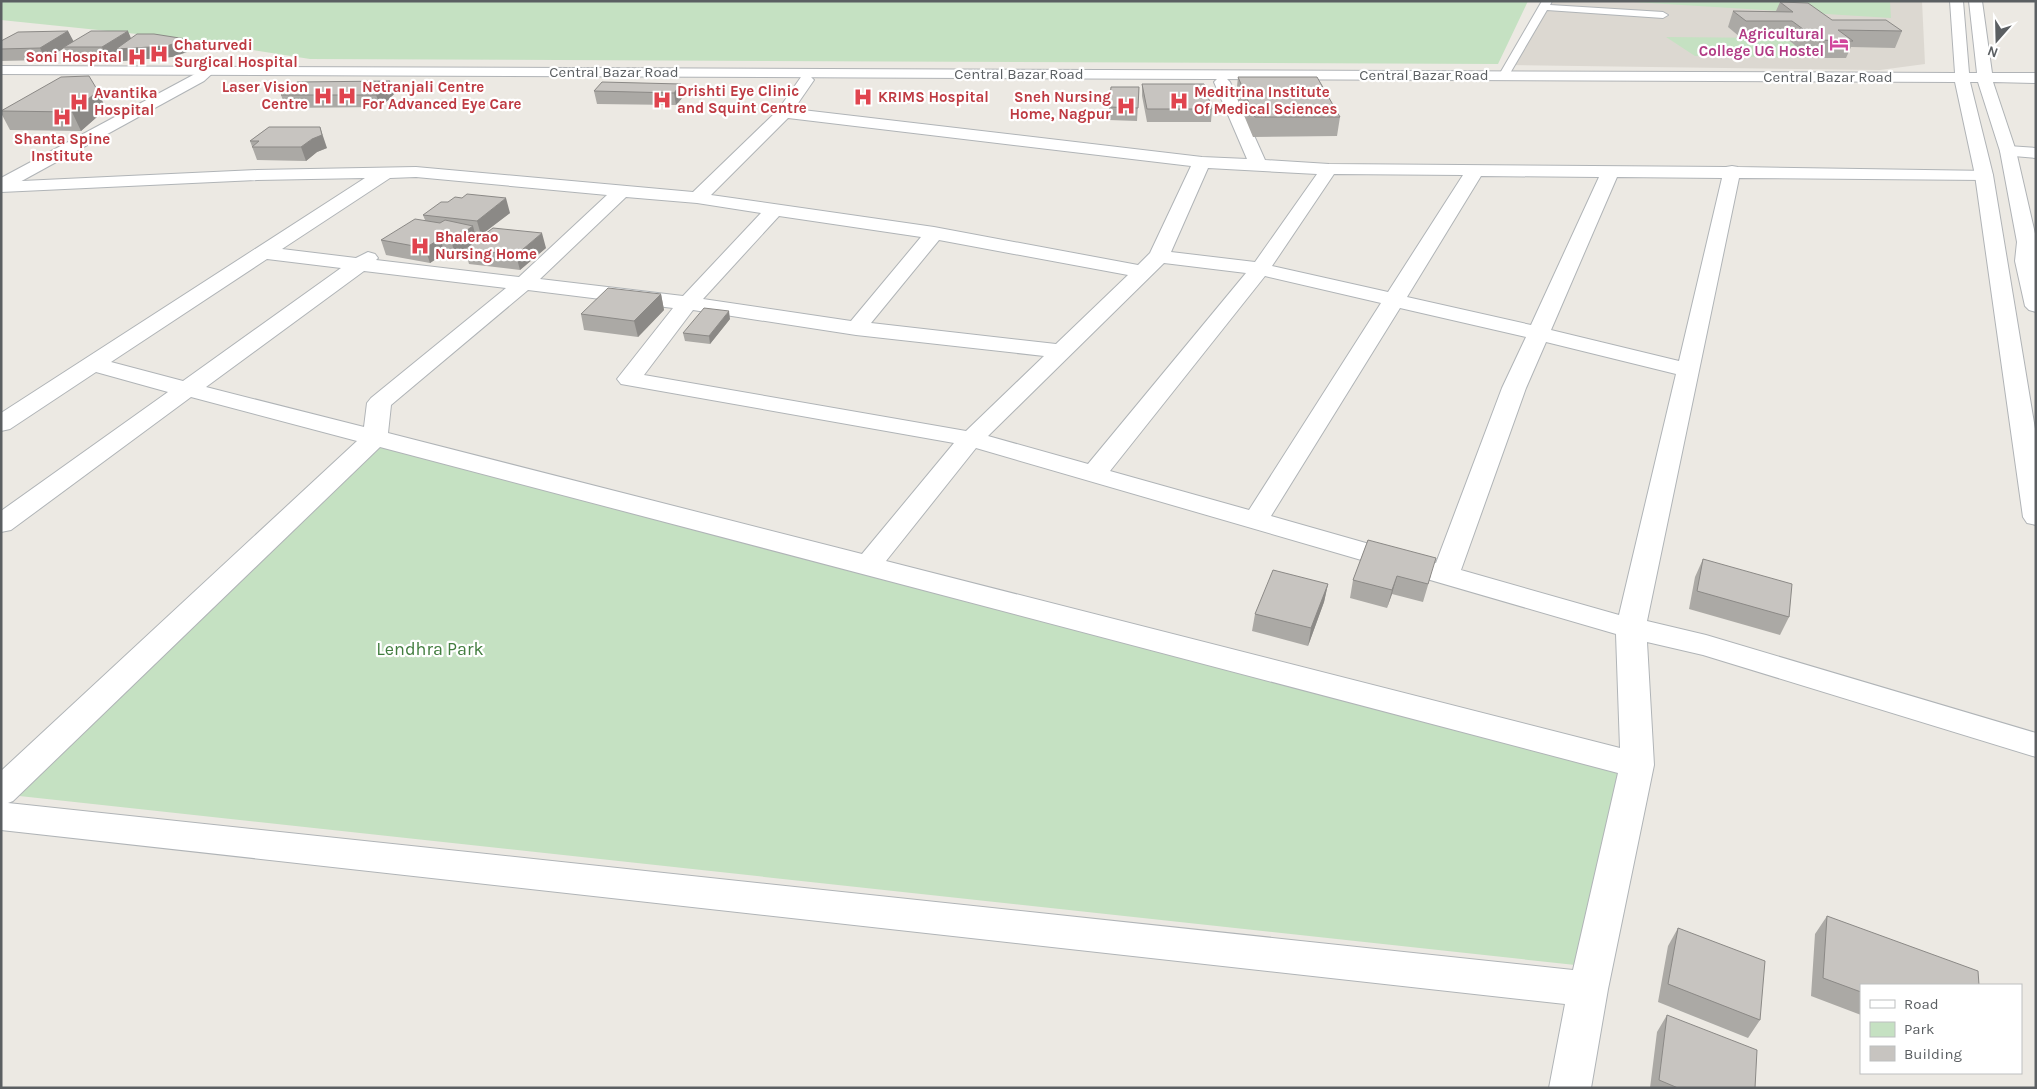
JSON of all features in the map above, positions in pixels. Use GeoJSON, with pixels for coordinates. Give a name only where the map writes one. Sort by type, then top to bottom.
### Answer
{"type":"FeatureCollection","features":[{"type":"Feature","properties":{"kind":"street"},"geometry":{"type":"LineString","coordinates":[[1956,1],[1962,81],[1984,175],[2036,517]]}},
{"type":"Feature","properties":{"kind":"street"},"geometry":{"type":"LineString","coordinates":[[1975,1],[1986,81],[2008,151],[2031,243],[2025,261],[2036,306]]}},
{"type":"Feature","properties":{"kind":"street"},"geometry":{"type":"LineString","coordinates":[[1983,60],[2036,77]]}},
{"type":"Feature","properties":{"kind":"street","name":"Central Bazar Road"},"geometry":{"type":"LineString","coordinates":[[1,70],[204,75],[1222,82],[1986,81],[2036,77]]}},
{"type":"Feature","properties":{"kind":"street"},"geometry":{"type":"LineString","coordinates":[[1,186],[204,75]]}},
{"type":"Feature","properties":{"kind":"street","name":"Central Bazar Road"},"geometry":{"type":"LineString","coordinates":[[1,78],[204,75],[1504,75],[1962,81]]}},
{"type":"Feature","properties":{"kind":"street"},"geometry":{"type":"LineString","coordinates":[[697,198],[784,113],[806,80]]}},
{"type":"Feature","properties":{"kind":"street","name":"Central Bazar Road"},"geometry":{"type":"LineString","coordinates":[[1986,81],[2036,86]]}},
{"type":"Feature","properties":{"kind":"street"},"geometry":{"type":"LineString","coordinates":[[1222,82],[1258,165]]}},
{"type":"Feature","properties":{"kind":"street"},"geometry":{"type":"LineString","coordinates":[[784,113],[1202,162],[1329,169],[1610,172],[1732,171],[1984,175]]}},
{"type":"Feature","properties":{"kind":"street"},"geometry":{"type":"LineString","coordinates":[[2008,151],[2036,153]]}},
{"type":"Feature","properties":{"kind":"street"},"geometry":{"type":"LineString","coordinates":[[867,566],[971,439],[1159,256],[1202,162]]}},
{"type":"Feature","properties":{"kind":"street"},"geometry":{"type":"LineString","coordinates":[[1094,474],[1260,269],[1329,169]]}},
{"type":"Feature","properties":{"kind":"street"},"geometry":{"type":"LineString","coordinates":[[1255,521],[1475,171]]}},
{"type":"Feature","properties":{"kind":"street"},"geometry":{"type":"LineString","coordinates":[[1570,1088],[1588,989],[1637,766],[1631,628],[1732,171]]}},
{"type":"Feature","properties":{"kind":"street"},"geometry":{"type":"LineString","coordinates":[[1,424],[387,172]]}},
{"type":"Feature","properties":{"kind":"street"},"geometry":{"type":"LineString","coordinates":[[1,186],[257,174],[416,172],[697,198],[934,232],[1143,272]]}},
{"type":"Feature","properties":{"kind":"street"},"geometry":{"type":"LineString","coordinates":[[1445,575],[1514,388],[1610,172]]}},
{"type":"Feature","properties":{"kind":"street"},"geometry":{"type":"LineString","coordinates":[[461,194],[485,178]]}},
{"type":"Feature","properties":{"kind":"street"},"geometry":{"type":"LineString","coordinates":[[1,792],[375,438],[379,404],[522,284],[622,191]]}},
{"type":"Feature","properties":{"kind":"street"},"geometry":{"type":"LineString","coordinates":[[775,209],[688,303],[629,379],[971,439],[1631,628],[1706,645],[2036,745]]}},
{"type":"Feature","properties":{"kind":"street"},"geometry":{"type":"LineString","coordinates":[[856,328],[934,232]]}},
{"type":"Feature","properties":{"kind":"street"},"geometry":{"type":"LineString","coordinates":[[1,524],[383,248]]}},
{"type":"Feature","properties":{"kind":"street"},"geometry":{"type":"LineString","coordinates":[[265,253],[688,303],[856,328],[1061,351]]}},
{"type":"Feature","properties":{"kind":"street"},"geometry":{"type":"LineString","coordinates":[[1159,256],[1260,269],[1688,370]]}},
{"type":"Feature","properties":{"kind":"street"},"geometry":{"type":"LineString","coordinates":[[94,365],[1637,766]]}},
{"type":"Feature","properties":{"kind":"street"},"geometry":{"type":"LineString","coordinates":[[1,816],[1588,989]]}},
{"type":"Feature","properties":{"kind":"lane"},"geometry":{"type":"LineString","coordinates":[[1504,75],[1545,4],[1663,15]]}},
{"type":"Feature","properties":{"kind":"shaded area"},"geometry":{"type":"Polygon","coordinates":[[[1545,1],[1922,1],[1925,64],[1880,70],[1507,65],[1545,1]]]}},
{"type":"Feature","properties":{"kind":"green space"},"geometry":{"type":"Polygon","coordinates":[[[1,1],[1528,1],[1498,64],[310,59],[176,38],[1,20],[1,1]]]}},
{"type":"Feature","properties":{"kind":"green space"},"geometry":{"type":"Polygon","coordinates":[[[1617,1],[1890,1],[1891,18],[1617,1]]]}},
{"type":"Feature","properties":{"kind":"green space"},"geometry":{"type":"Polygon","coordinates":[[[1666,37],[1786,38],[1811,58],[1695,56],[1666,37]]]}},
{"type":"Feature","properties":{"kind":"green space","name":"Lendhra Park"},"geometry":{"type":"Polygon","coordinates":[[[375,438],[1637,765],[1594,967],[1,794],[375,438]]]}},
{"type":"Feature","properties":{"kind":"building"},"geometry":{"type":"Polygon","coordinates":[[[1780,2],[1808,3],[1832,20],[1886,20],[1902,31],[1838,30],[1853,41],[1818,40],[1792,21],[1746,21],[1733,11],[1793,12],[1780,2]]]}},
{"type":"Feature","properties":{"kind":"building"},"geometry":{"type":"Polygon","coordinates":[[[68,31],[40,48],[1,49],[1,41],[18,32],[68,31]]]}},
{"type":"Feature","properties":{"kind":"building"},"geometry":{"type":"Polygon","coordinates":[[[91,31],[128,31],[102,47],[64,47],[91,31]]]}},
{"type":"Feature","properties":{"kind":"building"},"geometry":{"type":"Polygon","coordinates":[[[137,34],[154,34],[186,39],[167,46],[116,49],[137,34]]]}},
{"type":"Feature","properties":{"kind":"building"},"geometry":{"type":"Polygon","coordinates":[[[89,76],[98,91],[72,112],[1,111],[61,77],[89,76]]]}},
{"type":"Feature","properties":{"kind":"building"},"geometry":{"type":"Polygon","coordinates":[[[1238,77],[1317,77],[1340,117],[1255,117],[1238,77]]]}},
{"type":"Feature","properties":{"kind":"building"},"geometry":{"type":"Polygon","coordinates":[[[390,81],[376,95],[281,95],[297,82],[390,81]]]}},
{"type":"Feature","properties":{"kind":"building"},"geometry":{"type":"Polygon","coordinates":[[[602,82],[681,84],[674,93],[594,91],[602,82]]]}},
{"type":"Feature","properties":{"kind":"building"},"geometry":{"type":"Polygon","coordinates":[[[1142,84],[1204,84],[1212,109],[1147,109],[1142,84]]]}},
{"type":"Feature","properties":{"kind":"building"},"geometry":{"type":"Polygon","coordinates":[[[1111,87],[1139,87],[1138,108],[1109,107],[1111,87]]]}},
{"type":"Feature","properties":{"kind":"building"},"geometry":{"type":"Polygon","coordinates":[[[269,127],[320,127],[322,135],[301,147],[252,147],[259,141],[250,141],[269,127]]]}},
{"type":"Feature","properties":{"kind":"building"},"geometry":{"type":"Polygon","coordinates":[[[467,194],[506,198],[477,221],[423,215],[441,202],[448,202],[455,197],[462,198],[467,194]]]}},
{"type":"Feature","properties":{"kind":"building"},"geometry":{"type":"Polygon","coordinates":[[[415,219],[440,223],[445,220],[473,226],[451,241],[440,239],[425,248],[381,240],[415,219]]]}},
{"type":"Feature","properties":{"kind":"building"},"geometry":{"type":"Polygon","coordinates":[[[493,228],[542,233],[516,255],[465,249],[493,228]]]}},
{"type":"Feature","properties":{"kind":"building"},"geometry":{"type":"Polygon","coordinates":[[[608,288],[661,294],[634,321],[581,314],[608,288]]]}},
{"type":"Feature","properties":{"kind":"building"},"geometry":{"type":"Polygon","coordinates":[[[704,308],[729,311],[709,336],[683,333],[704,308]]]}},
{"type":"Feature","properties":{"kind":"building"},"geometry":{"type":"Polygon","coordinates":[[[1368,540],[1436,558],[1428,584],[1397,576],[1392,590],[1353,580],[1368,540]]]}},
{"type":"Feature","properties":{"kind":"building"},"geometry":{"type":"Polygon","coordinates":[[[1703,559],[1792,584],[1789,617],[1697,591],[1703,559]]]}},
{"type":"Feature","properties":{"kind":"building"},"geometry":{"type":"Polygon","coordinates":[[[1273,570],[1328,584],[1311,628],[1255,614],[1273,570]]]}},
{"type":"Feature","properties":{"kind":"building"},"geometry":{"type":"Polygon","coordinates":[[[1827,916],[1978,971],[1979,984],[1860,984],[1860,992],[1823,978],[1827,916]]]}},
{"type":"Feature","properties":{"kind":"building"},"geometry":{"type":"Polygon","coordinates":[[[1678,928],[1765,961],[1760,1020],[1668,984],[1678,928]]]}},
{"type":"Feature","properties":{"kind":"building"},"geometry":{"type":"Polygon","coordinates":[[[1667,1015],[1757,1050],[1755,1088],[1678,1088],[1659,1080],[1667,1015]]]}},
{"type":"Feature","properties":{"kind":"place","name":"Agricultural College UG Hostel"},"geometry":{"type":"Point","coordinates":[1839,43]}},
{"type":"Feature","properties":{"kind":"place","name":"Chaturvedi Surgical Hospital"},"geometry":{"type":"Point","coordinates":[159,54]}},
{"type":"Feature","properties":{"kind":"place","name":"Soni Hospital"},"geometry":{"type":"Point","coordinates":[137,57]}},
{"type":"Feature","properties":{"kind":"place","name":"Laser Vision Centre"},"geometry":{"type":"Point","coordinates":[323,96]}},
{"type":"Feature","properties":{"kind":"place","name":"Netranjali Centre For Advanced Eye Care"},"geometry":{"type":"Point","coordinates":[347,96]}},
{"type":"Feature","properties":{"kind":"place","name":"KRIMS Hospital"},"geometry":{"type":"Point","coordinates":[863,97]}},
{"type":"Feature","properties":{"kind":"place","name":"Drishti Eye Clinic and Squint Centre"},"geometry":{"type":"Point","coordinates":[662,100]}},
{"type":"Feature","properties":{"kind":"place","name":"Meditrina Institute Of Medical Sciences"},"geometry":{"type":"Point","coordinates":[1179,101]}},
{"type":"Feature","properties":{"kind":"place","name":"Avantika Hospital"},"geometry":{"type":"Point","coordinates":[79,102]}},
{"type":"Feature","properties":{"kind":"place","name":"Sneh Nursing Home, Nagpur"},"geometry":{"type":"Point","coordinates":[1126,106]}},
{"type":"Feature","properties":{"kind":"place","name":"Shanta Spine Institute"},"geometry":{"type":"Point","coordinates":[62,117]}},
{"type":"Feature","properties":{"kind":"place","name":"Bhalerao Nursing Home"},"geometry":{"type":"Point","coordinates":[420,246]}}]}
